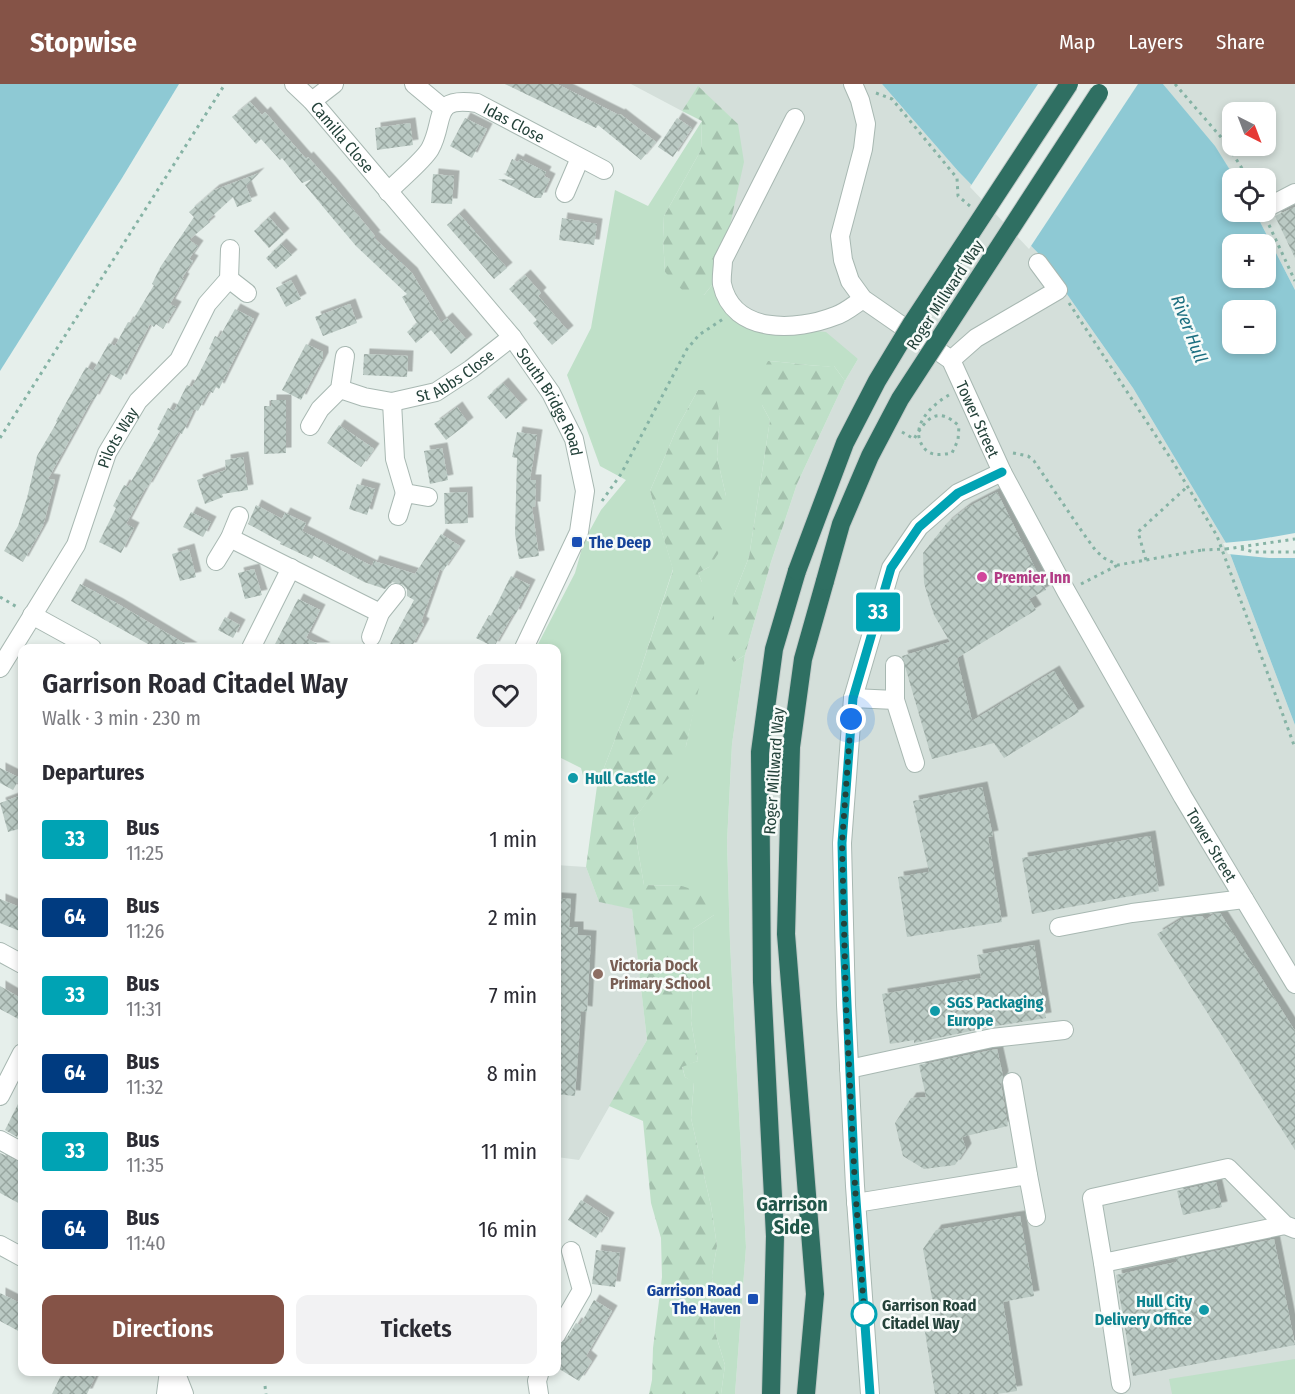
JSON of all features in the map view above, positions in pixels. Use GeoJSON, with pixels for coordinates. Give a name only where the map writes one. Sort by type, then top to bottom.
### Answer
{"type":"FeatureCollection","features":[{"type":"Feature","properties":{"kind":"highway","name":"Roger Millward Way"},"geometry":{"type":"LineString","coordinates":[[771,1394],[776,1236],[762,982],[760,752],[774,649],[797,572],[845,443],[877,381],[912,323],[1069,84]]}},
{"type":"Feature","properties":{"kind":"highway","name":"Roger Millward Way"},"geometry":{"type":"LineString","coordinates":[[806,1394],[815,1294],[786,934],[791,747],[803,659],[841,524],[886,425],[900,399],[1105,84]]}},
{"type":"Feature","properties":{"kind":"street","name":"Camilla Close"},"geometry":{"type":"LineString","coordinates":[[294,84],[312,101],[388,192]]}},
{"type":"Feature","properties":{"kind":"street"},"geometry":{"type":"LineString","coordinates":[[312,101],[334,84]]}},
{"type":"Feature","properties":{"kind":"street"},"geometry":{"type":"LineString","coordinates":[[388,192],[430,150],[444,109],[414,84]]}},
{"type":"Feature","properties":{"kind":"street","name":"Tower Street"},"geometry":{"type":"LineString","coordinates":[[853,84],[861,100],[866,124],[840,236],[843,260],[850,281],[863,299],[951,360],[999,465],[1066,591],[1160,756],[1295,984]]}},
{"type":"Feature","properties":{"kind":"street","name":"Idas Close"},"geometry":{"type":"LineString","coordinates":[[444,109],[449,103],[460,100],[477,103],[604,170]]}},
{"type":"Feature","properties":{"kind":"street"},"geometry":{"type":"LineString","coordinates":[[795,118],[723,260],[722,284],[734,311],[747,320],[769,325],[807,324],[837,316],[863,299]]}},
{"type":"Feature","properties":{"kind":"street"},"geometry":{"type":"LineString","coordinates":[[564,193],[580,158]]}},
{"type":"Feature","properties":{"kind":"street","name":"South Bridge Road"},"geometry":{"type":"LineString","coordinates":[[388,192],[512,337],[551,393],[574,440],[585,491],[579,532],[526,644]]}},
{"type":"Feature","properties":{"kind":"street"},"geometry":{"type":"LineString","coordinates":[[1276,207],[1295,193]]}},
{"type":"Feature","properties":{"kind":"street"},"geometry":{"type":"LineString","coordinates":[[230,249],[230,279],[246,293]]}},
{"type":"Feature","properties":{"kind":"street"},"geometry":{"type":"LineString","coordinates":[[951,360],[976,338],[1058,290],[1038,263]]}},
{"type":"Feature","properties":{"kind":"street","name":"Pilots Way"},"geometry":{"type":"LineString","coordinates":[[0,668],[76,545],[107,453],[138,401],[179,360],[207,304],[230,279]]}},
{"type":"Feature","properties":{"kind":"street","name":"St Abbs Close"},"geometry":{"type":"LineString","coordinates":[[340,390],[392,402],[436,393],[512,337]]}},
{"type":"Feature","properties":{"kind":"street"},"geometry":{"type":"LineString","coordinates":[[310,426],[320,409],[340,390],[345,356]]}},
{"type":"Feature","properties":{"kind":"street","name":"St Abbs Close"},"geometry":{"type":"LineString","coordinates":[[392,402],[395,459],[405,494]]}},
{"type":"Feature","properties":{"kind":"street"},"geometry":{"type":"LineString","coordinates":[[870,1394],[849,1069],[842,843],[853,698],[891,568],[919,527],[958,493],[999,465]]}},
{"type":"Feature","properties":{"kind":"street"},"geometry":{"type":"LineString","coordinates":[[399,516],[405,494],[428,497]]}},
{"type":"Feature","properties":{"kind":"street"},"geometry":{"type":"LineString","coordinates":[[216,561],[240,516]]}},
{"type":"Feature","properties":{"kind":"street"},"geometry":{"type":"LineString","coordinates":[[230,538],[380,612]]}},
{"type":"Feature","properties":{"kind":"street"},"geometry":{"type":"LineString","coordinates":[[253,644],[291,568]]}},
{"type":"Feature","properties":{"kind":"street"},"geometry":{"type":"LineString","coordinates":[[371,637],[380,612],[396,593]]}},
{"type":"Feature","properties":{"kind":"street"},"geometry":{"type":"LineString","coordinates":[[32,615],[85,644]]}},
{"type":"Feature","properties":{"kind":"street"},"geometry":{"type":"LineString","coordinates":[[895,665],[895,700],[915,764]]}},
{"type":"Feature","properties":{"kind":"street"},"geometry":{"type":"LineString","coordinates":[[853,698],[895,700]]}},
{"type":"Feature","properties":{"kind":"street"},"geometry":{"type":"LineString","coordinates":[[1059,927],[1132,913],[1244,899]]}},
{"type":"Feature","properties":{"kind":"street"},"geometry":{"type":"LineString","coordinates":[[0,952],[18,962]]}},
{"type":"Feature","properties":{"kind":"street"},"geometry":{"type":"LineString","coordinates":[[849,1069],[993,1038],[1064,1030]]}},
{"type":"Feature","properties":{"kind":"street"},"geometry":{"type":"LineString","coordinates":[[0,1096],[18,1061]]}},
{"type":"Feature","properties":{"kind":"street"},"geometry":{"type":"LineString","coordinates":[[1012,1082],[1036,1217]]}},
{"type":"Feature","properties":{"kind":"street"},"geometry":{"type":"LineString","coordinates":[[0,1140],[18,1150]]}},
{"type":"Feature","properties":{"kind":"street"},"geometry":{"type":"LineString","coordinates":[[1121,1384],[1092,1198],[1228,1168],[1290,1227]]}},
{"type":"Feature","properties":{"kind":"street"},"geometry":{"type":"LineString","coordinates":[[856,1203],[1028,1175]]}},
{"type":"Feature","properties":{"kind":"street"},"geometry":{"type":"LineString","coordinates":[[1103,1263],[1290,1227]]}},
{"type":"Feature","properties":{"kind":"street"},"geometry":{"type":"LineString","coordinates":[[0,1245],[18,1255]]}},
{"type":"Feature","properties":{"kind":"street"},"geometry":{"type":"LineString","coordinates":[[561,1326],[582,1290],[571,1251]]}},
{"type":"Feature","properties":{"kind":"street"},"geometry":{"type":"LineString","coordinates":[[166,1394],[168,1376]]}},
{"type":"Feature","properties":{"kind":"street"},"geometry":{"type":"LineString","coordinates":[[177,1376],[184,1394]]}},
{"type":"Feature","properties":{"kind":"street"},"geometry":{"type":"LineString","coordinates":[[538,1376],[539,1394]]}},
{"type":"Feature","properties":{"kind":"path"},"geometry":{"type":"LineString","coordinates":[[0,438],[225,84]]}},
{"type":"Feature","properties":{"kind":"path"},"geometry":{"type":"LineString","coordinates":[[853,84],[892,99],[957,178],[958,196],[976,211]]}},
{"type":"Feature","properties":{"kind":"path"},"geometry":{"type":"LineString","coordinates":[[1174,84],[1226,143],[1242,168]]}},
{"type":"Feature","properties":{"kind":"path"},"geometry":{"type":"LineString","coordinates":[[1270,222],[1295,281]]}},
{"type":"Feature","properties":{"kind":"path"},"geometry":{"type":"LineString","coordinates":[[1058,290],[1073,308],[1188,486],[1217,536],[1294,745]]}},
{"type":"Feature","properties":{"kind":"path"},"geometry":{"type":"LineString","coordinates":[[600,503],[621,474],[687,349],[699,335],[734,311]]}},
{"type":"Feature","properties":{"kind":"path"},"geometry":{"type":"LineString","coordinates":[[886,425],[914,439],[923,424],[935,416],[949,417],[959,426],[958,440],[952,453],[938,456],[925,450],[919,441],[919,428],[929,408],[964,387]]}},
{"type":"Feature","properties":{"kind":"path"},"geometry":{"type":"LineString","coordinates":[[999,465],[1013,453],[1028,456],[1046,477],[1096,551],[1118,565]]}},
{"type":"Feature","properties":{"kind":"path"},"geometry":{"type":"LineString","coordinates":[[1146,560],[1138,532],[1188,486]]}},
{"type":"Feature","properties":{"kind":"path"},"geometry":{"type":"LineString","coordinates":[[1081,584],[1118,565],[1202,550],[1239,548],[1295,539]]}},
{"type":"Feature","properties":{"kind":"path"},"geometry":{"type":"LineString","coordinates":[[1239,548],[1255,552],[1295,552]]}},
{"type":"Feature","properties":{"kind":"path"},"geometry":{"type":"LineString","coordinates":[[265,1386],[266,1394]]}},
{"type":"Feature","properties":{"kind":"shaded area"},"geometry":{"type":"Polygon","coordinates":[[[631,84],[882,84],[958,171],[1038,253],[1133,388],[1226,543],[1295,725],[1295,1394],[735,1394],[746,1247],[727,842],[732,744],[745,655],[771,562],[797,484],[845,381],[858,359],[777,333],[739,324],[720,304],[712,285],[712,275],[738,124],[698,87],[682,111],[631,84]]]}},
{"type":"Feature","properties":{"kind":"shaded area"},"geometry":{"type":"Polygon","coordinates":[[[1163,84],[1295,84],[1295,290],[1276,253],[1276,234],[1266,234],[1260,222],[1276,222],[1276,168],[1228,168],[1214,146],[1163,84]]]}},
{"type":"Feature","properties":{"kind":"shaded area","name":"Victoria Dock Primary School"},"geometry":{"type":"Polygon","coordinates":[[[561,865],[586,867],[599,902],[632,908],[647,1040],[579,1160],[561,1158],[561,865]]]}},
{"type":"Feature","properties":{"kind":"green space"},"geometry":{"type":"Polygon","coordinates":[[[698,86],[738,124],[744,162],[730,225],[716,259],[712,285],[704,295],[684,292],[665,272],[663,238],[664,216],[701,150],[702,121],[682,111],[698,86]]]}},
{"type":"Feature","properties":{"kind":"green space"},"geometry":{"type":"Polygon","coordinates":[[[702,121],[701,150],[664,216],[665,272],[704,295],[712,285],[720,304],[739,324],[777,333],[805,330],[826,332],[858,359],[845,381],[834,366],[768,361],[762,405],[770,420],[749,557],[734,595],[734,662],[745,655],[732,744],[727,842],[746,1247],[735,1394],[721,1394],[725,1365],[715,1332],[712,1275],[717,1246],[711,1206],[691,1118],[694,1083],[685,1077],[682,1066],[698,1061],[691,1021],[694,967],[693,929],[714,915],[682,886],[644,885],[633,821],[686,746],[694,707],[702,582],[698,573],[709,567],[726,496],[717,457],[720,414],[698,390],[677,428],[650,491],[673,569],[634,690],[597,786],[585,783],[581,768],[561,758],[561,644],[538,644],[575,573],[584,541],[601,510],[626,480],[600,466],[567,375],[591,328],[615,190],[648,206],[702,121]]]}},
{"type":"Feature","properties":{"kind":"green space"},"geometry":{"type":"Polygon","coordinates":[[[768,361],[834,366],[845,381],[797,484],[771,562],[745,655],[734,662],[729,656],[727,632],[734,595],[749,557],[770,420],[762,405],[756,383],[768,361]]]}},
{"type":"Feature","properties":{"kind":"green space"},"geometry":{"type":"Polygon","coordinates":[[[698,390],[714,390],[720,414],[717,457],[726,496],[728,519],[718,554],[709,567],[698,573],[702,582],[714,593],[714,620],[679,768],[652,795],[633,821],[644,885],[682,886],[712,896],[714,915],[693,929],[694,967],[691,1021],[698,1061],[682,1067],[685,1077],[694,1082],[691,1118],[711,1206],[717,1246],[712,1275],[715,1332],[725,1365],[721,1394],[649,1394],[662,1277],[661,1238],[651,1203],[643,1121],[609,1106],[647,1040],[632,909],[599,902],[586,867],[597,786],[634,690],[673,570],[650,491],[677,428],[698,390]]]}},
{"type":"Feature","properties":{"kind":"green space"},"geometry":{"type":"Polygon","coordinates":[[[1295,1359],[1295,1394],[1172,1394],[1169,1379],[1295,1359]]]}},
{"type":"Feature","properties":{"kind":"water"},"geometry":{"type":"Polygon","coordinates":[[[0,84],[179,84],[0,371],[0,84]]]}},
{"type":"Feature","properties":{"kind":"water","name":"River Hull"},"geometry":{"type":"Polygon","coordinates":[[[882,84],[1163,84],[1215,146],[1229,168],[1222,168],[1222,222],[1260,222],[1266,234],[1222,234],[1222,288],[1276,288],[1276,253],[1295,290],[1295,725],[1226,543],[1133,388],[1038,253],[958,171],[882,84]]]}},
{"type":"Feature","properties":{"kind":"pier"},"geometry":{"type":"Polygon","coordinates":[[[1038,84],[1138,84],[1029,249],[970,187],[1038,84]]]}},
{"type":"Feature","properties":{"kind":"pier"},"geometry":{"type":"Polygon","coordinates":[[[1295,533],[1295,558],[1228,554],[1223,543],[1255,540],[1295,533]]]}},
{"type":"Feature","properties":{"kind":"building"},"geometry":{"type":"Polygon","coordinates":[[[505,84],[557,84],[620,114],[656,142],[641,160],[598,125],[596,128],[505,84]]]}},
{"type":"Feature","properties":{"kind":"building"},"geometry":{"type":"Polygon","coordinates":[[[250,102],[262,115],[265,112],[306,159],[308,157],[375,236],[373,237],[412,273],[441,323],[447,318],[467,340],[451,354],[431,330],[416,343],[407,332],[417,323],[402,297],[407,294],[356,246],[305,185],[312,179],[302,183],[282,158],[280,160],[261,139],[256,144],[232,117],[250,102]]]}},
{"type":"Feature","properties":{"kind":"building"},"geometry":{"type":"Polygon","coordinates":[[[465,118],[487,129],[472,158],[450,146],[465,118]]]}},
{"type":"Feature","properties":{"kind":"building"},"geometry":{"type":"Polygon","coordinates":[[[677,118],[692,128],[673,157],[658,147],[677,118]]]}},
{"type":"Feature","properties":{"kind":"building"},"geometry":{"type":"Polygon","coordinates":[[[410,123],[413,145],[377,150],[375,128],[410,123]]]}},
{"type":"Feature","properties":{"kind":"building"},"geometry":{"type":"Polygon","coordinates":[[[512,159],[518,162],[520,159],[546,172],[544,176],[550,179],[541,198],[535,198],[498,179],[515,180],[505,175],[512,159]]]}},
{"type":"Feature","properties":{"kind":"building"},"geometry":{"type":"Polygon","coordinates":[[[259,173],[246,186],[252,201],[237,207],[233,197],[208,220],[210,222],[189,240],[198,246],[189,259],[193,261],[170,304],[176,307],[163,329],[156,324],[154,327],[150,324],[121,380],[109,373],[94,400],[92,399],[48,479],[55,480],[43,526],[23,562],[4,551],[18,526],[37,456],[56,421],[86,367],[93,371],[109,343],[115,346],[128,322],[131,323],[154,285],[152,284],[161,266],[194,217],[189,212],[214,190],[259,173]]]}},
{"type":"Feature","properties":{"kind":"building"},"geometry":{"type":"Polygon","coordinates":[[[433,174],[454,176],[452,204],[431,203],[433,174]]]}},
{"type":"Feature","properties":{"kind":"building"},"geometry":{"type":"Polygon","coordinates":[[[1295,207],[1295,258],[1276,218],[1276,216],[1295,207]]]}},
{"type":"Feature","properties":{"kind":"building"},"geometry":{"type":"Polygon","coordinates":[[[459,214],[507,268],[494,279],[447,225],[459,214]]]}},
{"type":"Feature","properties":{"kind":"building"},"geometry":{"type":"Polygon","coordinates":[[[269,217],[284,234],[269,248],[254,231],[269,217]]]}},
{"type":"Feature","properties":{"kind":"building"},"geometry":{"type":"Polygon","coordinates":[[[562,218],[597,224],[594,245],[559,240],[562,218]]]}},
{"type":"Feature","properties":{"kind":"building"},"geometry":{"type":"Polygon","coordinates":[[[281,244],[292,255],[276,269],[266,258],[281,244]]]}},
{"type":"Feature","properties":{"kind":"building"},"geometry":{"type":"Polygon","coordinates":[[[525,275],[541,293],[538,296],[568,331],[552,345],[533,323],[537,320],[509,289],[525,275]]]}},
{"type":"Feature","properties":{"kind":"building"},"geometry":{"type":"Polygon","coordinates":[[[291,280],[301,299],[286,307],[276,288],[291,280]]]}},
{"type":"Feature","properties":{"kind":"building"},"geometry":{"type":"Polygon","coordinates":[[[350,304],[357,323],[323,336],[315,317],[350,304]]]}},
{"type":"Feature","properties":{"kind":"building"},"geometry":{"type":"Polygon","coordinates":[[[235,309],[254,319],[219,389],[216,387],[213,393],[209,391],[198,411],[194,409],[182,434],[179,432],[146,487],[126,524],[134,528],[121,553],[99,542],[116,508],[113,506],[124,485],[128,487],[160,431],[157,429],[168,408],[174,411],[187,385],[192,387],[211,350],[209,349],[215,336],[219,338],[235,309]]]}},
{"type":"Feature","properties":{"kind":"building"},"geometry":{"type":"Polygon","coordinates":[[[306,344],[323,352],[323,358],[301,400],[282,390],[306,344]]]}},
{"type":"Feature","properties":{"kind":"building"},"geometry":{"type":"Polygon","coordinates":[[[364,354],[408,356],[407,377],[363,375],[364,354]]]}},
{"type":"Feature","properties":{"kind":"building"},"geometry":{"type":"Polygon","coordinates":[[[503,383],[522,405],[506,419],[487,397],[503,383]]]}},
{"type":"Feature","properties":{"kind":"building"},"geometry":{"type":"Polygon","coordinates":[[[271,400],[286,400],[286,453],[264,454],[264,406],[271,406],[271,400]]]}},
{"type":"Feature","properties":{"kind":"building"},"geometry":{"type":"Polygon","coordinates":[[[457,407],[468,423],[446,440],[434,424],[457,407]]]}},
{"type":"Feature","properties":{"kind":"building"},"geometry":{"type":"Polygon","coordinates":[[[339,425],[374,449],[361,467],[327,443],[339,425]]]}},
{"type":"Feature","properties":{"kind":"building"},"geometry":{"type":"Polygon","coordinates":[[[517,432],[537,435],[530,480],[536,480],[535,507],[532,507],[539,556],[519,559],[515,534],[517,458],[512,457],[517,432]]]}},
{"type":"Feature","properties":{"kind":"building"},"geometry":{"type":"Polygon","coordinates":[[[442,448],[448,480],[430,484],[424,451],[442,448]]]}},
{"type":"Feature","properties":{"kind":"building"},"geometry":{"type":"Polygon","coordinates":[[[243,457],[248,490],[222,494],[223,497],[205,504],[197,480],[226,470],[225,460],[243,457]]]}},
{"type":"Feature","properties":{"kind":"building"},"geometry":{"type":"Polygon","coordinates":[[[357,484],[375,489],[367,515],[349,509],[357,484]]]}},
{"type":"Feature","properties":{"kind":"building"},"geometry":{"type":"Polygon","coordinates":[[[467,492],[468,523],[445,524],[444,493],[467,492]]]}},
{"type":"Feature","properties":{"kind":"building"},"geometry":{"type":"Polygon","coordinates":[[[997,492],[1046,590],[1029,599],[1036,610],[957,658],[972,721],[1054,671],[1079,712],[1004,758],[994,743],[932,759],[902,656],[950,642],[934,615],[929,600],[924,583],[923,553],[947,523],[966,508],[997,492]]]}},
{"type":"Feature","properties":{"kind":"building"},"geometry":{"type":"Polygon","coordinates":[[[256,505],[282,519],[285,513],[306,523],[302,531],[372,566],[374,561],[415,574],[441,534],[460,546],[443,571],[440,569],[421,622],[424,624],[413,644],[390,644],[414,600],[407,596],[407,589],[403,585],[392,582],[385,589],[364,582],[314,555],[312,559],[280,544],[281,542],[248,524],[256,505]]]}},
{"type":"Feature","properties":{"kind":"building"},"geometry":{"type":"Polygon","coordinates":[[[191,512],[211,522],[203,537],[183,527],[191,512]]]}},
{"type":"Feature","properties":{"kind":"building"},"geometry":{"type":"Polygon","coordinates":[[[189,549],[196,577],[180,581],[172,554],[189,549]]]}},
{"type":"Feature","properties":{"kind":"building"},"geometry":{"type":"Polygon","coordinates":[[[254,569],[262,595],[245,599],[238,573],[254,569]]]}},
{"type":"Feature","properties":{"kind":"building"},"geometry":{"type":"Polygon","coordinates":[[[511,576],[530,585],[515,615],[513,614],[496,644],[488,644],[476,638],[489,615],[491,616],[511,576]]]}},
{"type":"Feature","properties":{"kind":"building"},"geometry":{"type":"Polygon","coordinates":[[[80,584],[185,644],[148,644],[71,601],[80,584]]]}},
{"type":"Feature","properties":{"kind":"building"},"geometry":{"type":"Polygon","coordinates":[[[298,599],[320,610],[306,638],[317,644],[275,644],[298,599]]]}},
{"type":"Feature","properties":{"kind":"building"},"geometry":{"type":"Polygon","coordinates":[[[225,617],[240,625],[233,638],[218,630],[225,617]]]}},
{"type":"Feature","properties":{"kind":"building"},"geometry":{"type":"Polygon","coordinates":[[[0,768],[18,777],[13,790],[0,783],[0,768]]]}},
{"type":"Feature","properties":{"kind":"building"},"geometry":{"type":"Polygon","coordinates":[[[982,787],[993,836],[988,837],[1002,922],[907,937],[898,877],[929,872],[913,801],[982,787]]]}},
{"type":"Feature","properties":{"kind":"building"},"geometry":{"type":"Polygon","coordinates":[[[18,796],[18,829],[8,832],[0,803],[18,796]]]}},
{"type":"Feature","properties":{"kind":"building"},"geometry":{"type":"Polygon","coordinates":[[[1150,836],[1159,891],[1032,914],[1022,858],[1150,836]]]}},
{"type":"Feature","properties":{"kind":"building","name":"Victoria Dock Primary School"},"geometry":{"type":"Polygon","coordinates":[[[561,898],[571,899],[569,927],[578,927],[578,935],[591,936],[587,1012],[581,1011],[575,1096],[561,1095],[561,898]]]}},
{"type":"Feature","properties":{"kind":"building"},"geometry":{"type":"Polygon","coordinates":[[[0,899],[18,906],[18,930],[0,923],[0,899]]]}},
{"type":"Feature","properties":{"kind":"building"},"geometry":{"type":"Polygon","coordinates":[[[1220,913],[1295,1031],[1295,1150],[1157,934],[1183,918],[1202,916],[1205,920],[1220,913]]]}},
{"type":"Feature","properties":{"kind":"building"},"geometry":{"type":"Polygon","coordinates":[[[1034,945],[1046,1018],[914,1043],[914,1040],[890,1044],[882,994],[981,978],[977,955],[1034,945]]]}},
{"type":"Feature","properties":{"kind":"building"},"geometry":{"type":"Polygon","coordinates":[[[0,986],[18,997],[18,1019],[0,1009],[0,986]]]}},
{"type":"Feature","properties":{"kind":"building"},"geometry":{"type":"Polygon","coordinates":[[[997,1049],[1003,1076],[1001,1084],[1008,1126],[962,1137],[966,1149],[955,1165],[924,1169],[903,1156],[895,1123],[911,1098],[926,1097],[919,1065],[997,1049]]]}},
{"type":"Feature","properties":{"kind":"building"},"geometry":{"type":"Polygon","coordinates":[[[18,1104],[17,1137],[5,1130],[18,1104]]]}},
{"type":"Feature","properties":{"kind":"building"},"geometry":{"type":"Polygon","coordinates":[[[0,1153],[18,1161],[18,1203],[0,1193],[0,1153]]]}},
{"type":"Feature","properties":{"kind":"building"},"geometry":{"type":"Polygon","coordinates":[[[1216,1182],[1222,1207],[1183,1215],[1177,1191],[1216,1182]]]}},
{"type":"Feature","properties":{"kind":"building"},"geometry":{"type":"Polygon","coordinates":[[[581,1200],[609,1218],[596,1238],[568,1220],[581,1200]]]}},
{"type":"Feature","properties":{"kind":"building"},"geometry":{"type":"Polygon","coordinates":[[[1020,1216],[1034,1296],[1003,1302],[1017,1391],[997,1394],[935,1394],[925,1332],[938,1330],[923,1249],[936,1230],[1020,1216]]]}},
{"type":"Feature","properties":{"kind":"building","name":"Hull City Delivery Office"},"geometry":{"type":"Polygon","coordinates":[[[1274,1239],[1295,1345],[1133,1376],[1116,1275],[1176,1262],[1176,1259],[1274,1239]]]}},
{"type":"Feature","properties":{"kind":"building"},"geometry":{"type":"Polygon","coordinates":[[[596,1250],[620,1253],[615,1287],[592,1284],[596,1250]]]}},
{"type":"Feature","properties":{"kind":"building"},"geometry":{"type":"Polygon","coordinates":[[[0,1293],[18,1302],[18,1331],[0,1321],[0,1293]]]}},
{"type":"Feature","properties":{"kind":"building"},"geometry":{"type":"Polygon","coordinates":[[[594,1300],[612,1311],[586,1356],[592,1361],[579,1381],[561,1370],[561,1343],[565,1341],[576,1323],[580,1325],[594,1300]]]}},
{"type":"Feature","properties":{"kind":"building"},"geometry":{"type":"Polygon","coordinates":[[[61,1376],[96,1376],[87,1394],[52,1394],[61,1376]]]}},
{"type":"Feature","properties":{"kind":"bus line","name":"33"},"geometry":{"type":"LineString","coordinates":[[870,1394],[855,1186],[844,936],[842,843],[853,698],[891,568],[919,527],[958,493],[1002,472]]}},
{"type":"Feature","properties":{"kind":"place","name":"The Deep"},"geometry":{"type":"Point","coordinates":[577,542]}},
{"type":"Feature","properties":{"kind":"place","name":"Premier Inn"},"geometry":{"type":"Point","coordinates":[982,577]}},
{"type":"Feature","properties":{"kind":"place","name":"Hull Castle"},"geometry":{"type":"Point","coordinates":[573,778]}},
{"type":"Feature","properties":{"kind":"place","name":"Victoria Dock Primary School"},"geometry":{"type":"Point","coordinates":[598,974]}},
{"type":"Feature","properties":{"kind":"place","name":"SGS Packaging Europe"},"geometry":{"type":"Point","coordinates":[935,1011]}},
{"type":"Feature","properties":{"kind":"place","name":"Garrison Road The Haven"},"geometry":{"type":"Point","coordinates":[753,1299]}},
{"type":"Feature","properties":{"kind":"place","name":"Hull City Delivery Office"},"geometry":{"type":"Point","coordinates":[1204,1310]}},
{"type":"Feature","properties":{"kind":"place","name":"Garrison Road Citadel Way"},"geometry":{"type":"Point","coordinates":[864,1314]}},
{"type":"Feature","properties":{"kind":"district","name":"Garrison Side"},"geometry":{"type":"Point","coordinates":[792,1216]}},
{"type":"Feature","properties":{"kind":"route"},"geometry":{"type":"LineString","coordinates":[[851,719],[842,843],[846,1005],[855,1186],[865,1323],[864,1314]]}}]}
